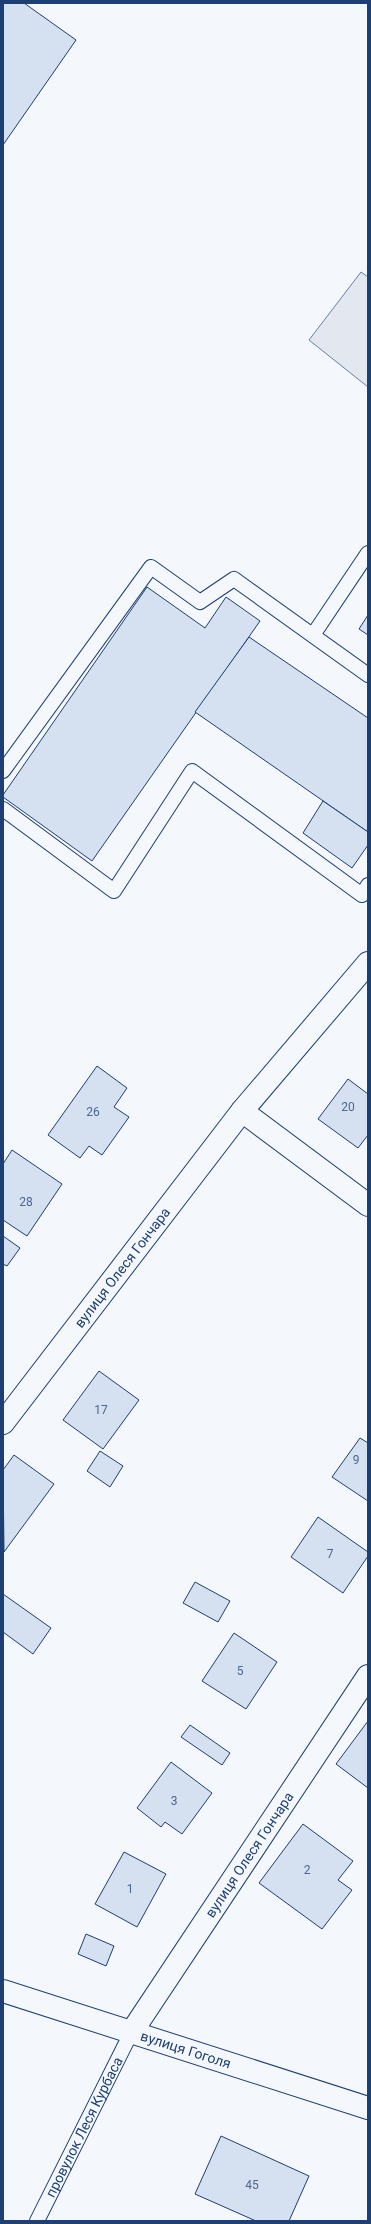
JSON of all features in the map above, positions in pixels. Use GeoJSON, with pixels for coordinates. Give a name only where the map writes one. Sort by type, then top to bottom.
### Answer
{"type":"FeatureCollection","features":[{"type":"Feature","properties":{"kind":"street","name":"вулиця Олеся Гончара"},"geometry":{"type":"LineString","coordinates":[[3,1423],[242,1111],[368,963]]}},
{"type":"Feature","properties":{"kind":"street"},"geometry":{"type":"LineString","coordinates":[[242,1111],[368,1205]]}},
{"type":"Feature","properties":{"kind":"street","name":"вулиця Олеся Гончара"},"geometry":{"type":"LineString","coordinates":[[131,2033],[368,1676]]}},
{"type":"Feature","properties":{"kind":"street","name":"вулиця Гоголя"},"geometry":{"type":"LineString","coordinates":[[3,1991],[368,2108]]}},
{"type":"Feature","properties":{"kind":"lane"},"geometry":{"type":"LineString","coordinates":[[313,635],[368,553]]}},
{"type":"Feature","properties":{"kind":"lane"},"geometry":{"type":"LineString","coordinates":[[3,771],[151,567],[200,602],[234,579],[368,675]]}},
{"type":"Feature","properties":{"kind":"lane"},"geometry":{"type":"LineString","coordinates":[[3,808],[114,891],[192,771],[362,895],[368,885]]}},
{"type":"Feature","properties":{"kind":"lane","name":"провулок Леся Курбаса"},"geometry":{"type":"LineString","coordinates":[[37,2221],[131,2033]]}},
{"type":"Feature","properties":{"kind":"shaded area"},"geometry":{"type":"Polygon","coordinates":[[[361,272],[368,277],[368,387],[309,340],[361,272]]]}},
{"type":"Feature","properties":{"kind":"building"},"geometry":{"type":"Polygon","coordinates":[[[3,3],[24,3],[76,40],[3,145],[3,3]]]}},
{"type":"Feature","properties":{"kind":"building"},"geometry":{"type":"Polygon","coordinates":[[[147,587],[205,628],[226,597],[260,621],[92,861],[3,797],[3,795],[147,587]]]}},
{"type":"Feature","properties":{"kind":"building"},"geometry":{"type":"Polygon","coordinates":[[[368,615],[368,635],[359,629],[368,615]]]}},
{"type":"Feature","properties":{"kind":"building"},"geometry":{"type":"Polygon","coordinates":[[[249,637],[368,718],[368,832],[195,712],[249,637]]]}},
{"type":"Feature","properties":{"kind":"building"},"geometry":{"type":"Polygon","coordinates":[[[323,801],[368,832],[368,845],[352,868],[303,833],[323,801]]]}},
{"type":"Feature","properties":{"kind":"building"},"geometry":{"type":"Polygon","coordinates":[[[97,1066],[127,1088],[114,1107],[129,1117],[102,1155],[89,1146],[80,1158],[48,1135],[97,1066]]]}},
{"type":"Feature","properties":{"kind":"building"},"geometry":{"type":"Polygon","coordinates":[[[348,1079],[368,1094],[368,1135],[358,1148],[318,1119],[348,1079]]]}},
{"type":"Feature","properties":{"kind":"building"},"geometry":{"type":"Polygon","coordinates":[[[12,1150],[62,1184],[27,1236],[3,1220],[3,1164],[12,1150]]]}},
{"type":"Feature","properties":{"kind":"building"},"geometry":{"type":"Polygon","coordinates":[[[3,1236],[20,1248],[7,1266],[3,1264],[3,1236]]]}},
{"type":"Feature","properties":{"kind":"building"},"geometry":{"type":"Polygon","coordinates":[[[99,1371],[139,1400],[103,1449],[63,1420],[99,1371]]]}},
{"type":"Feature","properties":{"kind":"building"},"geometry":{"type":"Polygon","coordinates":[[[360,1438],[368,1443],[368,1501],[332,1477],[360,1438]]]}},
{"type":"Feature","properties":{"kind":"building"},"geometry":{"type":"Polygon","coordinates":[[[100,1451],[123,1466],[110,1487],[87,1471],[100,1451]]]}},
{"type":"Feature","properties":{"kind":"building"},"geometry":{"type":"Polygon","coordinates":[[[14,1455],[54,1484],[4,1552],[3,1470],[14,1455]]]}},
{"type":"Feature","properties":{"kind":"building"},"geometry":{"type":"Polygon","coordinates":[[[318,1517],[368,1552],[368,1556],[343,1593],[291,1557],[318,1517]]]}},
{"type":"Feature","properties":{"kind":"building"},"geometry":{"type":"Polygon","coordinates":[[[195,1582],[230,1601],[218,1622],[183,1603],[195,1582]]]}},
{"type":"Feature","properties":{"kind":"building"},"geometry":{"type":"Polygon","coordinates":[[[3,1594],[51,1628],[33,1654],[3,1632],[3,1594]]]}},
{"type":"Feature","properties":{"kind":"building"},"geometry":{"type":"Polygon","coordinates":[[[234,1633],[277,1662],[246,1709],[202,1681],[234,1633]]]}},
{"type":"Feature","properties":{"kind":"building"},"geometry":{"type":"Polygon","coordinates":[[[368,1721],[368,1788],[336,1764],[368,1721]]]}},
{"type":"Feature","properties":{"kind":"building"},"geometry":{"type":"Polygon","coordinates":[[[190,1725],[230,1753],[222,1765],[181,1737],[190,1725]]]}},
{"type":"Feature","properties":{"kind":"building"},"geometry":{"type":"Polygon","coordinates":[[[171,1762],[212,1793],[182,1834],[165,1822],[161,1827],[137,1808],[171,1762]]]}},
{"type":"Feature","properties":{"kind":"building"},"geometry":{"type":"Polygon","coordinates":[[[303,1824],[353,1861],[338,1880],[352,1890],[322,1929],[259,1883],[303,1824]]]}},
{"type":"Feature","properties":{"kind":"building"},"geometry":{"type":"Polygon","coordinates":[[[124,1852],[166,1874],[137,1927],[95,1904],[124,1852]]]}},
{"type":"Feature","properties":{"kind":"building"},"geometry":{"type":"Polygon","coordinates":[[[86,1934],[114,1946],[106,1966],[78,1954],[86,1934]]]}},
{"type":"Feature","properties":{"kind":"building"},"geometry":{"type":"Polygon","coordinates":[[[221,2136],[309,2176],[289,2221],[256,2221],[195,2194],[221,2136]]]}}]}
